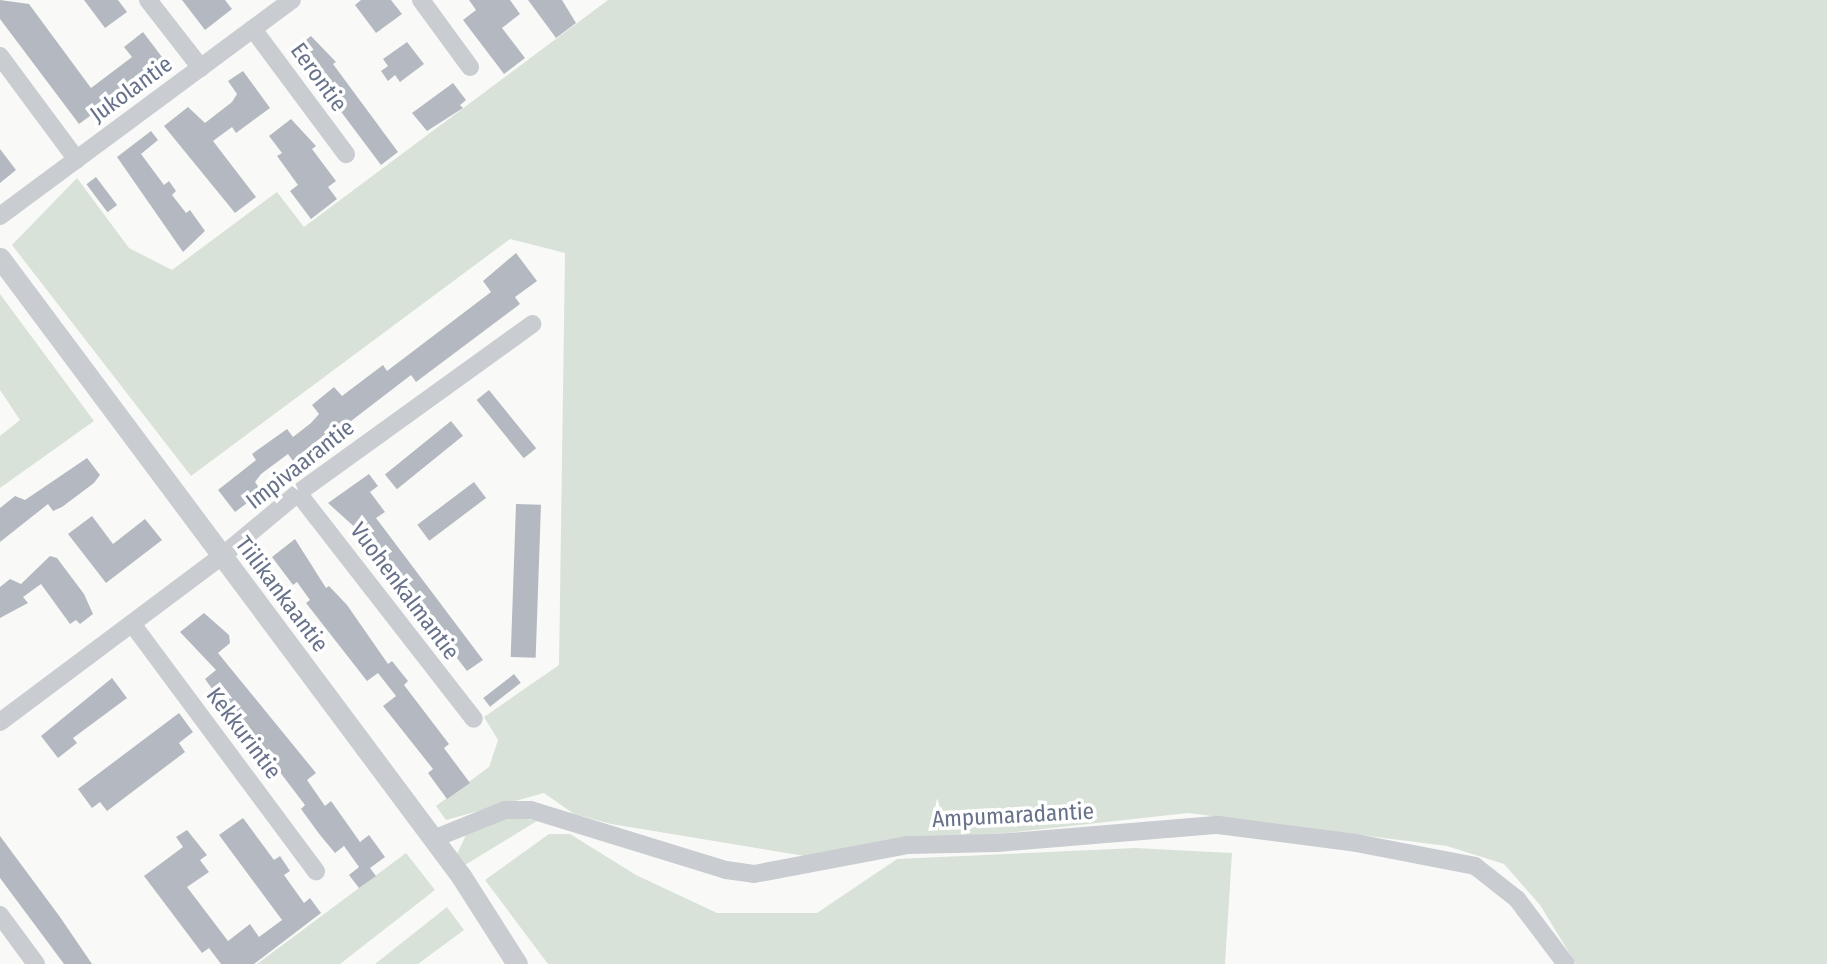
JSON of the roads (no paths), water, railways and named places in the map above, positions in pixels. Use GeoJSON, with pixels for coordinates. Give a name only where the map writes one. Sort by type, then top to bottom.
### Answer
{"type":"FeatureCollection","features":[{"type":"Feature","properties":{"kind":"street"},"geometry":{"type":"LineString","coordinates":[[148,0],[201,68]]}},
{"type":"Feature","properties":{"kind":"street","name":"Jukolantie"},"geometry":{"type":"LineString","coordinates":[[0,216],[292,0]]}},
{"type":"Feature","properties":{"kind":"street"},"geometry":{"type":"LineString","coordinates":[[421,0],[470,67]]}},
{"type":"Feature","properties":{"kind":"street","name":"Eerontie"},"geometry":{"type":"LineString","coordinates":[[253,29],[346,154]]}},
{"type":"Feature","properties":{"kind":"street"},"geometry":{"type":"LineString","coordinates":[[0,56],[77,160]]}},
{"type":"Feature","properties":{"kind":"street","name":"Tiilikankaantie"},"geometry":{"type":"LineString","coordinates":[[0,258],[485,910],[517,964]]}},
{"type":"Feature","properties":{"kind":"street","name":"Impivaarantie"},"geometry":{"type":"LineString","coordinates":[[4,716],[133,625],[298,493],[532,324]]}},
{"type":"Feature","properties":{"kind":"street","name":"Vuohenkalmantie"},"geometry":{"type":"LineString","coordinates":[[298,493],[474,719]]}},
{"type":"Feature","properties":{"kind":"street","name":"Kekkurintie"},"geometry":{"type":"LineString","coordinates":[[133,625],[316,871]]}},
{"type":"Feature","properties":{"kind":"street","name":"Ampumaradantie"},"geometry":{"type":"LineString","coordinates":[[433,839],[505,810],[531,810],[726,870],[754,874],[908,845],[997,843],[1218,825],[1356,843],[1475,866],[1517,899],[1566,964]]}},
{"type":"Feature","properties":{"kind":"street"},"geometry":{"type":"LineString","coordinates":[[0,915],[36,964]]}}]}
